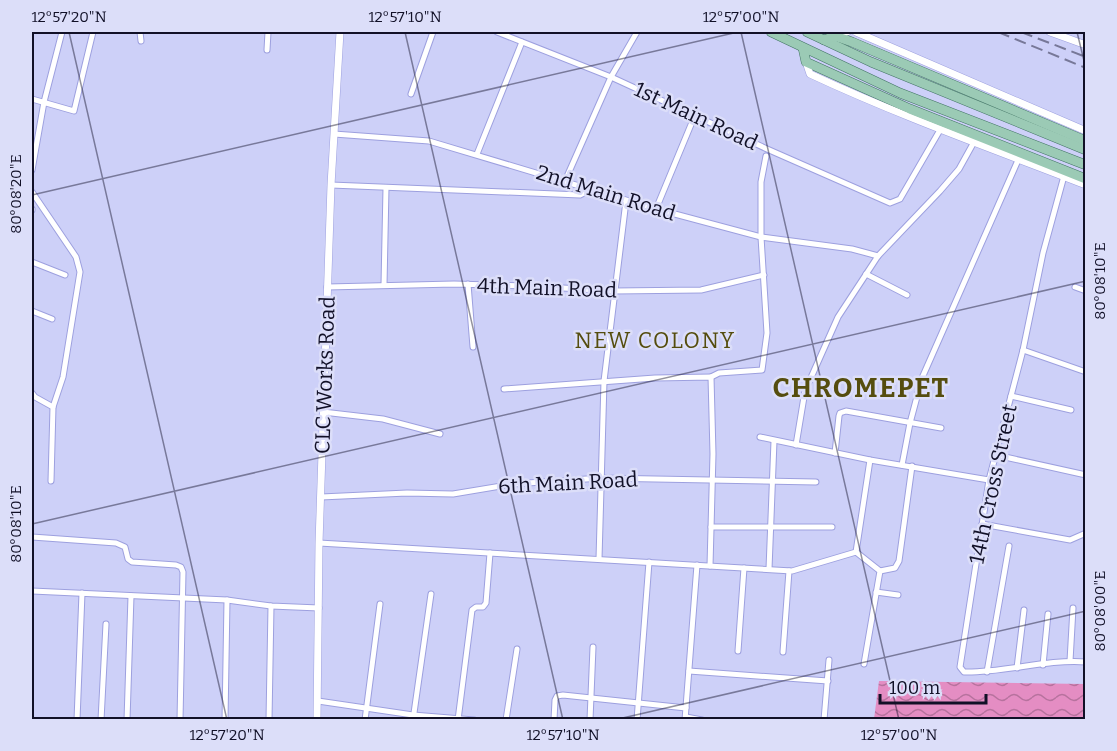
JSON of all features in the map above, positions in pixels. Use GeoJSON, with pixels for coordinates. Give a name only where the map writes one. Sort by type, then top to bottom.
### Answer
{"type":"FeatureCollection","features":[{"type":"Feature","properties":{"kind":"main road"},"geometry":{"type":"LineString","coordinates":[[771,32],[900,93],[1086,165]]}},
{"type":"Feature","properties":{"kind":"main road"},"geometry":{"type":"LineString","coordinates":[[807,32],[872,62],[1086,150]]}},
{"type":"Feature","properties":{"kind":"main road"},"geometry":{"type":"LineString","coordinates":[[824,40],[835,36],[852,42],[1086,141]]}},
{"type":"Feature","properties":{"kind":"main road"},"geometry":{"type":"LineString","coordinates":[[803,48],[806,62],[834,75],[910,109],[1086,179]]}},
{"type":"Feature","properties":{"kind":"street"},"geometry":{"type":"LineString","coordinates":[[32,170],[44,102],[62,32]]}},
{"type":"Feature","properties":{"kind":"street"},"geometry":{"type":"LineString","coordinates":[[32,99],[74,111],[93,32]]}},
{"type":"Feature","properties":{"kind":"street"},"geometry":{"type":"LineString","coordinates":[[140,32],[141,41]]}},
{"type":"Feature","properties":{"kind":"street"},"geometry":{"type":"LineString","coordinates":[[267,51],[268,32]]}},
{"type":"Feature","properties":{"kind":"street","name":"CLC Works Road"},"geometry":{"type":"LineString","coordinates":[[317,720],[327,287],[340,32]]}},
{"type":"Feature","properties":{"kind":"street"},"geometry":{"type":"LineString","coordinates":[[411,93],[433,32]]}},
{"type":"Feature","properties":{"kind":"street","name":"1st Main Road"},"geometry":{"type":"LineString","coordinates":[[497,32],[611,77],[767,149],[893,203],[900,199],[940,130]]}},
{"type":"Feature","properties":{"kind":"street"},"geometry":{"type":"LineString","coordinates":[[565,181],[611,77],[637,32]]}},
{"type":"Feature","properties":{"kind":"street"},"geometry":{"type":"LineString","coordinates":[[835,36],[847,32]]}},
{"type":"Feature","properties":{"kind":"street"},"geometry":{"type":"LineString","coordinates":[[856,32],[1086,131]]}},
{"type":"Feature","properties":{"kind":"street"},"geometry":{"type":"LineString","coordinates":[[1050,32],[1086,45]]}},
{"type":"Feature","properties":{"kind":"street"},"geometry":{"type":"LineString","coordinates":[[477,154],[522,42]]}},
{"type":"Feature","properties":{"kind":"street"},"geometry":{"type":"LineString","coordinates":[[806,62],[810,74],[940,130],[1086,185]]}},
{"type":"Feature","properties":{"kind":"street"},"geometry":{"type":"LineString","coordinates":[[656,209],[695,115]]}},
{"type":"Feature","properties":{"kind":"street","name":"2nd Main Road"},"geometry":{"type":"LineString","coordinates":[[334,134],[429,141],[626,201],[761,237],[852,249],[878,256]]}},
{"type":"Feature","properties":{"kind":"street"},"geometry":{"type":"LineString","coordinates":[[796,445],[805,391],[838,317],[878,256],[959,169],[974,142]]}},
{"type":"Feature","properties":{"kind":"street"},"geometry":{"type":"LineString","coordinates":[[504,389],[604,381],[711,377],[718,373],[762,370],[767,333],[761,237],[762,182],[766,156]]}},
{"type":"Feature","properties":{"kind":"street"},"geometry":{"type":"LineString","coordinates":[[902,465],[922,378],[1019,158]]}},
{"type":"Feature","properties":{"kind":"street","name":"14th Cross Street"},"geometry":{"type":"LineString","coordinates":[[1064,176],[1043,253],[1023,350],[989,480],[960,667],[964,672],[987,672],[1070,661],[1086,662]]}},
{"type":"Feature","properties":{"kind":"street"},"geometry":{"type":"LineString","coordinates":[[331,185],[580,195],[590,190]]}},
{"type":"Feature","properties":{"kind":"street"},"geometry":{"type":"LineString","coordinates":[[384,285],[386,188]]}},
{"type":"Feature","properties":{"kind":"street"},"geometry":{"type":"LineString","coordinates":[[32,192],[76,257],[80,272],[63,377],[53,407],[51,481]]}},
{"type":"Feature","properties":{"kind":"street"},"geometry":{"type":"LineString","coordinates":[[599,559],[604,381],[626,201]]}},
{"type":"Feature","properties":{"kind":"street"},"geometry":{"type":"LineString","coordinates":[[32,262],[64,275]]}},
{"type":"Feature","properties":{"kind":"street"},"geometry":{"type":"LineString","coordinates":[[866,274],[907,295]]}},
{"type":"Feature","properties":{"kind":"street","name":"4th Main Road"},"geometry":{"type":"LineString","coordinates":[[327,287],[468,284],[614,291],[701,290],[764,275]]}},
{"type":"Feature","properties":{"kind":"street"},"geometry":{"type":"LineString","coordinates":[[468,284],[473,347]]}},
{"type":"Feature","properties":{"kind":"street"},"geometry":{"type":"LineString","coordinates":[[1075,287],[1086,291]]}},
{"type":"Feature","properties":{"kind":"street"},"geometry":{"type":"LineString","coordinates":[[32,311],[51,319]]}},
{"type":"Feature","properties":{"kind":"street"},"geometry":{"type":"LineString","coordinates":[[1023,350],[1086,372]]}},
{"type":"Feature","properties":{"kind":"street"},"geometry":{"type":"LineString","coordinates":[[710,566],[711,377]]}},
{"type":"Feature","properties":{"kind":"street"},"geometry":{"type":"LineString","coordinates":[[32,393],[53,407]]}},
{"type":"Feature","properties":{"kind":"street"},"geometry":{"type":"LineString","coordinates":[[1011,396],[1071,410]]}},
{"type":"Feature","properties":{"kind":"street"},"geometry":{"type":"LineString","coordinates":[[835,453],[839,416],[842,412],[850,411],[940,428]]}},
{"type":"Feature","properties":{"kind":"street"},"geometry":{"type":"LineString","coordinates":[[324,412],[383,419],[440,434]]}},
{"type":"Feature","properties":{"kind":"street"},"geometry":{"type":"LineString","coordinates":[[760,437],[870,460],[989,480]]}},
{"type":"Feature","properties":{"kind":"street"},"geometry":{"type":"LineString","coordinates":[[769,569],[774,441]]}},
{"type":"Feature","properties":{"kind":"street"},"geometry":{"type":"LineString","coordinates":[[996,455],[1086,475]]}},
{"type":"Feature","properties":{"kind":"street"},"geometry":{"type":"LineString","coordinates":[[856,552],[870,460]]}},
{"type":"Feature","properties":{"kind":"street"},"geometry":{"type":"LineString","coordinates":[[880,571],[895,567],[899,561],[912,466]]}},
{"type":"Feature","properties":{"kind":"street","name":"6th Main Road"},"geometry":{"type":"LineString","coordinates":[[321,497],[406,493],[453,494],[513,484],[601,478],[816,482]]}},
{"type":"Feature","properties":{"kind":"street"},"geometry":{"type":"LineString","coordinates":[[982,524],[1070,540],[1086,533]]}},
{"type":"Feature","properties":{"kind":"street"},"geometry":{"type":"LineString","coordinates":[[711,527],[832,527]]}},
{"type":"Feature","properties":{"kind":"street"},"geometry":{"type":"LineString","coordinates":[[32,537],[116,543],[125,547],[132,562],[181,567],[183,598],[180,720]]}},
{"type":"Feature","properties":{"kind":"street"},"geometry":{"type":"LineString","coordinates":[[320,543],[789,571],[856,552]]}},
{"type":"Feature","properties":{"kind":"street"},"geometry":{"type":"LineString","coordinates":[[987,672],[1009,546]]}},
{"type":"Feature","properties":{"kind":"street"},"geometry":{"type":"LineString","coordinates":[[856,552],[880,571]]}},
{"type":"Feature","properties":{"kind":"street"},"geometry":{"type":"LineString","coordinates":[[459,719],[472,610],[476,607],[483,607],[486,603],[490,553]]}},
{"type":"Feature","properties":{"kind":"street"},"geometry":{"type":"LineString","coordinates":[[637,720],[649,562]]}},
{"type":"Feature","properties":{"kind":"street"},"geometry":{"type":"LineString","coordinates":[[697,566],[685,718],[702,720]]}},
{"type":"Feature","properties":{"kind":"street"},"geometry":{"type":"LineString","coordinates":[[738,651],[744,568]]}},
{"type":"Feature","properties":{"kind":"street"},"geometry":{"type":"LineString","coordinates":[[783,652],[789,571]]}},
{"type":"Feature","properties":{"kind":"street"},"geometry":{"type":"LineString","coordinates":[[864,664],[880,571]]}},
{"type":"Feature","properties":{"kind":"street"},"geometry":{"type":"LineString","coordinates":[[32,591],[227,600],[271,606],[319,608]]}},
{"type":"Feature","properties":{"kind":"street"},"geometry":{"type":"LineString","coordinates":[[876,592],[898,595]]}},
{"type":"Feature","properties":{"kind":"street"},"geometry":{"type":"LineString","coordinates":[[77,720],[82,593]]}},
{"type":"Feature","properties":{"kind":"street"},"geometry":{"type":"LineString","coordinates":[[413,717],[431,594]]}},
{"type":"Feature","properties":{"kind":"street"},"geometry":{"type":"LineString","coordinates":[[128,720],[131,596]]}},
{"type":"Feature","properties":{"kind":"street"},"geometry":{"type":"LineString","coordinates":[[225,720],[227,600]]}},
{"type":"Feature","properties":{"kind":"street"},"geometry":{"type":"LineString","coordinates":[[365,720],[380,604]]}},
{"type":"Feature","properties":{"kind":"street"},"geometry":{"type":"LineString","coordinates":[[269,720],[271,606]]}},
{"type":"Feature","properties":{"kind":"street"},"geometry":{"type":"LineString","coordinates":[[1070,661],[1073,608]]}},
{"type":"Feature","properties":{"kind":"street"},"geometry":{"type":"LineString","coordinates":[[1017,668],[1024,610]]}},
{"type":"Feature","properties":{"kind":"street"},"geometry":{"type":"LineString","coordinates":[[1043,665],[1048,614]]}},
{"type":"Feature","properties":{"kind":"street"},"geometry":{"type":"LineString","coordinates":[[101,720],[106,624]]}},
{"type":"Feature","properties":{"kind":"street"},"geometry":{"type":"LineString","coordinates":[[590,720],[593,647]]}},
{"type":"Feature","properties":{"kind":"street"},"geometry":{"type":"LineString","coordinates":[[506,720],[517,649]]}},
{"type":"Feature","properties":{"kind":"street"},"geometry":{"type":"LineString","coordinates":[[824,720],[829,660]]}},
{"type":"Feature","properties":{"kind":"street"},"geometry":{"type":"LineString","coordinates":[[689,670],[828,681]]}},
{"type":"Feature","properties":{"kind":"street"},"geometry":{"type":"LineString","coordinates":[[554,720],[557,696],[686,708]]}},
{"type":"Feature","properties":{"kind":"street"},"geometry":{"type":"LineString","coordinates":[[318,701],[413,717],[474,720]]}},
{"type":"Feature","properties":{"kind":"water"},"geometry":{"type":"Polygon","coordinates":[[[879,681],[1085,684],[1085,719],[874,719],[879,681]]]}},
{"type":"Feature","properties":{"kind":"railway"},"geometry":{"type":"LineString","coordinates":[[998,32],[1086,68]]}},
{"type":"Feature","properties":{"kind":"railway"},"geometry":{"type":"LineString","coordinates":[[1021,32],[1086,57]]}},
{"type":"Feature","properties":{"kind":"district","name":"NEW COLONY"},"geometry":{"type":"Point","coordinates":[655,340]}},
{"type":"Feature","properties":{"kind":"district","name":"CHROMEPET"},"geometry":{"type":"Point","coordinates":[861,388]}}]}
